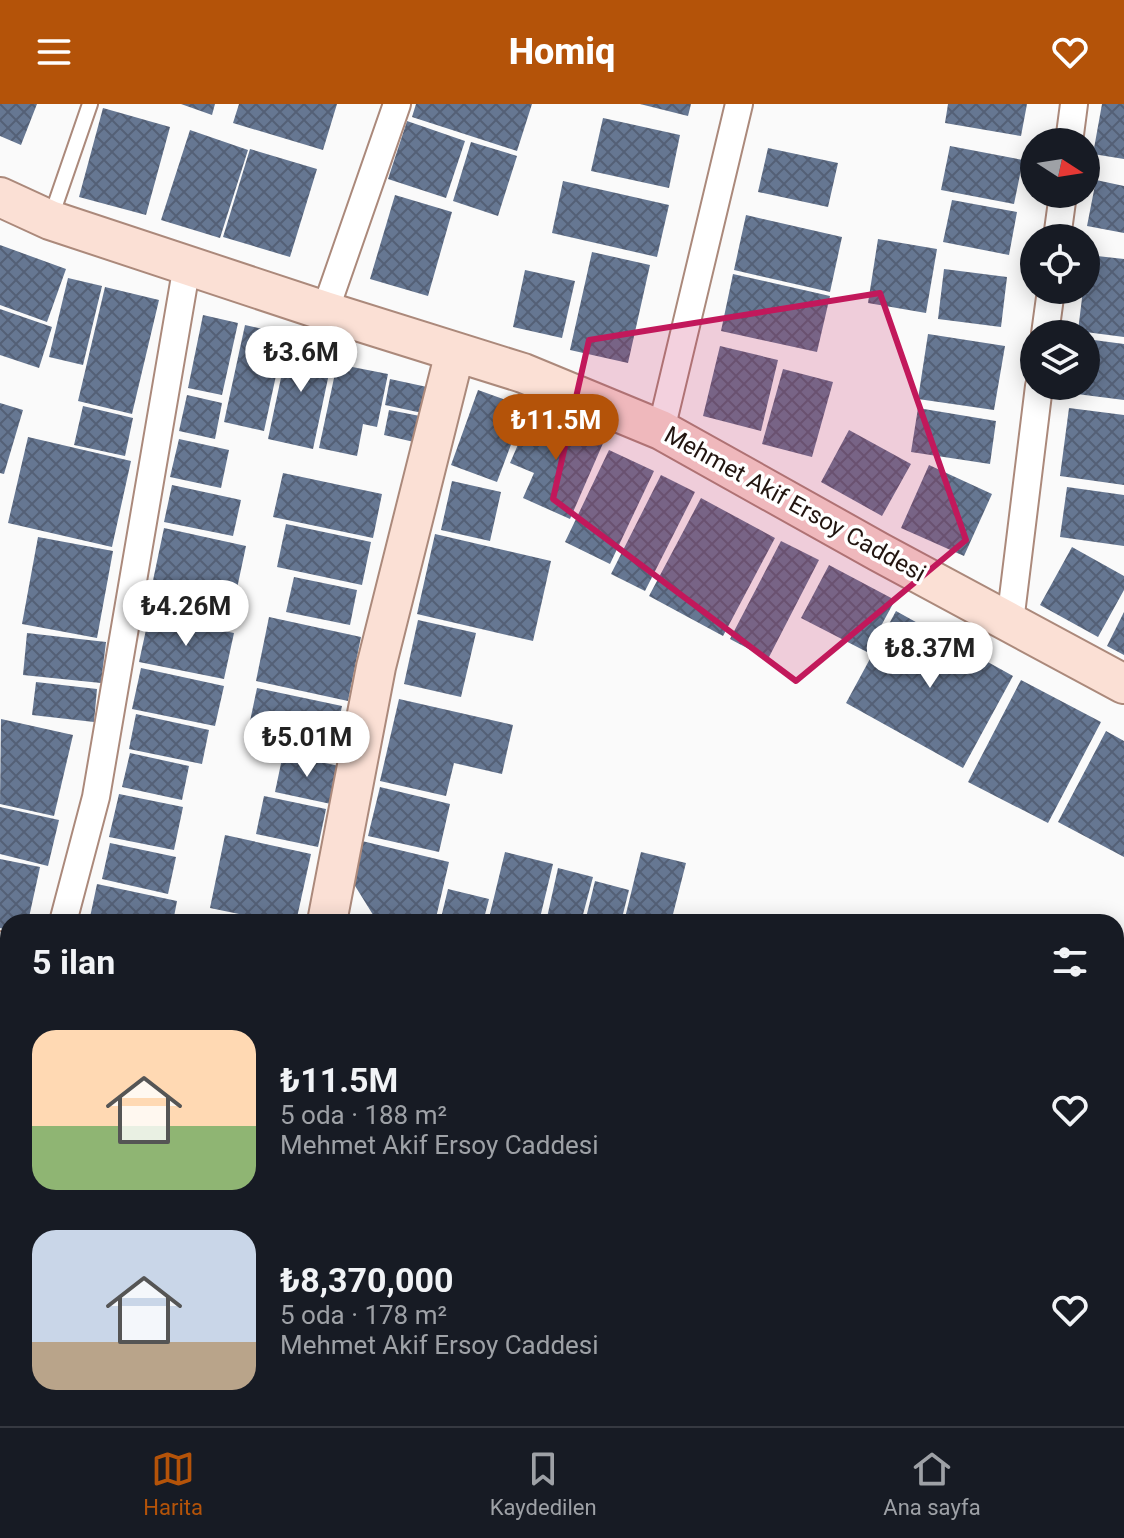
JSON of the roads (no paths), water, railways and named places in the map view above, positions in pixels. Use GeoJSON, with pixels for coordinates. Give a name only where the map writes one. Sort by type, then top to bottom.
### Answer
{"type":"FeatureCollection","features":[{"type":"Feature","properties":{"kind":"main road","name":"Mehmet Akif Ersoy Caddesi"},"geometry":{"type":"LineString","coordinates":[[0,197],[50,220],[523,373],[661,430],[1124,684]]}},
{"type":"Feature","properties":{"kind":"main road"},"geometry":{"type":"LineString","coordinates":[[331,914],[376,667],[455,352]]}},
{"type":"Feature","properties":{"kind":"street"},"geometry":{"type":"LineString","coordinates":[[325,311],[397,104]]}},
{"type":"Feature","properties":{"kind":"street"},"geometry":{"type":"LineString","coordinates":[[661,430],[739,104]]}},
{"type":"Feature","properties":{"kind":"street"},"geometry":{"type":"LineString","coordinates":[[1071,128],[1074,104]]}},
{"type":"Feature","properties":{"kind":"street"},"geometry":{"type":"LineString","coordinates":[[65,914],[96,797],[187,265]]}},
{"type":"Feature","properties":{"kind":"street"},"geometry":{"type":"LineString","coordinates":[[1010,622],[1037,400]]}},
{"type":"Feature","properties":{"kind":"lane"},"geometry":{"type":"LineString","coordinates":[[50,220],[90,104]]}}]}
